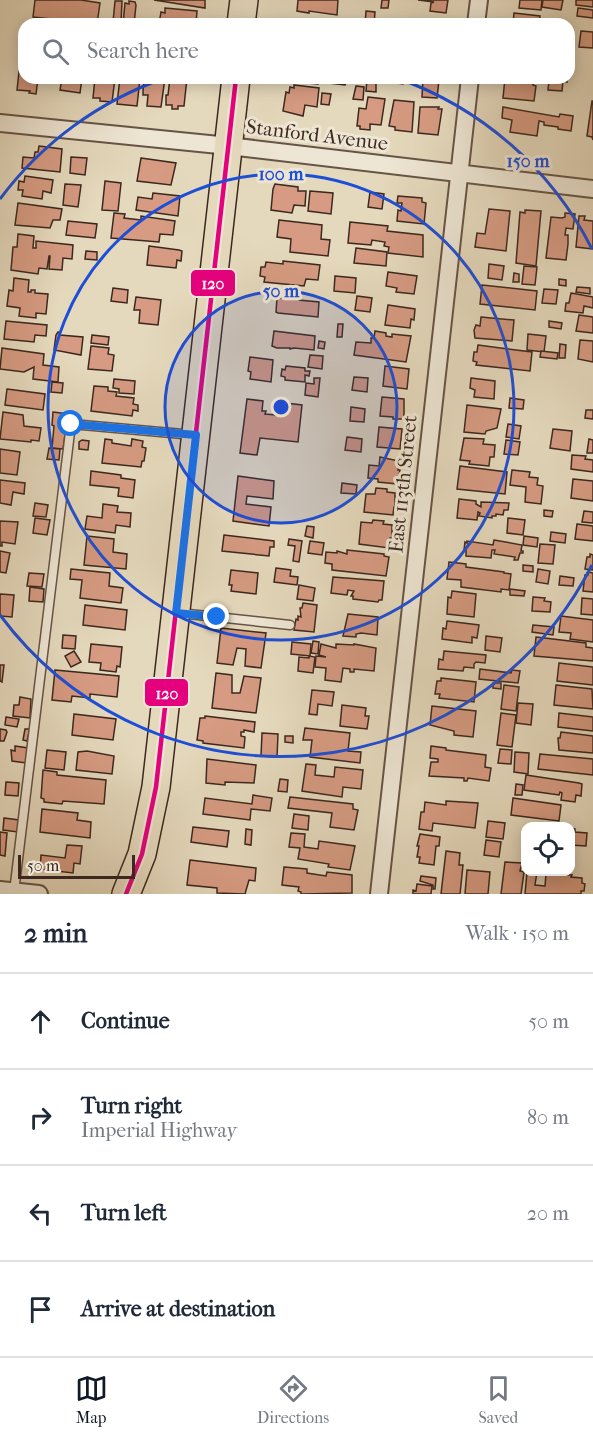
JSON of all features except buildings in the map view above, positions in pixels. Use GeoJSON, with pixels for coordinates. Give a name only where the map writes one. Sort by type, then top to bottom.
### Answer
{"type":"FeatureCollection","features":[{"type":"Feature","properties":{"kind":"main road"},"geometry":{"type":"LineString","coordinates":[[242,18],[244,0]]}},
{"type":"Feature","properties":{"kind":"main road"},"geometry":{"type":"LineString","coordinates":[[126,894],[142,854],[156,787],[235,84]]}},
{"type":"Feature","properties":{"kind":"street"},"geometry":{"type":"LineString","coordinates":[[477,18],[479,0]]}},
{"type":"Feature","properties":{"kind":"street","name":"East 113th Street"},"geometry":{"type":"LineString","coordinates":[[378,894],[469,84]]}},
{"type":"Feature","properties":{"kind":"street","name":"Stanford Avenue"},"geometry":{"type":"LineString","coordinates":[[0,123],[229,146],[593,189]]}},
{"type":"Feature","properties":{"kind":"street"},"geometry":{"type":"LineString","coordinates":[[7,891],[39,894]]}},
{"type":"Feature","properties":{"kind":"lane"},"geometry":{"type":"LineString","coordinates":[[7,891],[71,424],[196,435]]}},
{"type":"Feature","properties":{"kind":"lane"},"geometry":{"type":"LineString","coordinates":[[176,613],[290,625]]}},
{"type":"Feature","properties":{"kind":"transit line","name":"120"},"geometry":{"type":"LineString","coordinates":[[126,894],[142,854],[156,787],[235,84]]}},
{"type":"Feature","properties":{"kind":"route"},"geometry":{"type":"LineString","coordinates":[[71,424],[196,435],[176,613],[217,617]]}}]}
